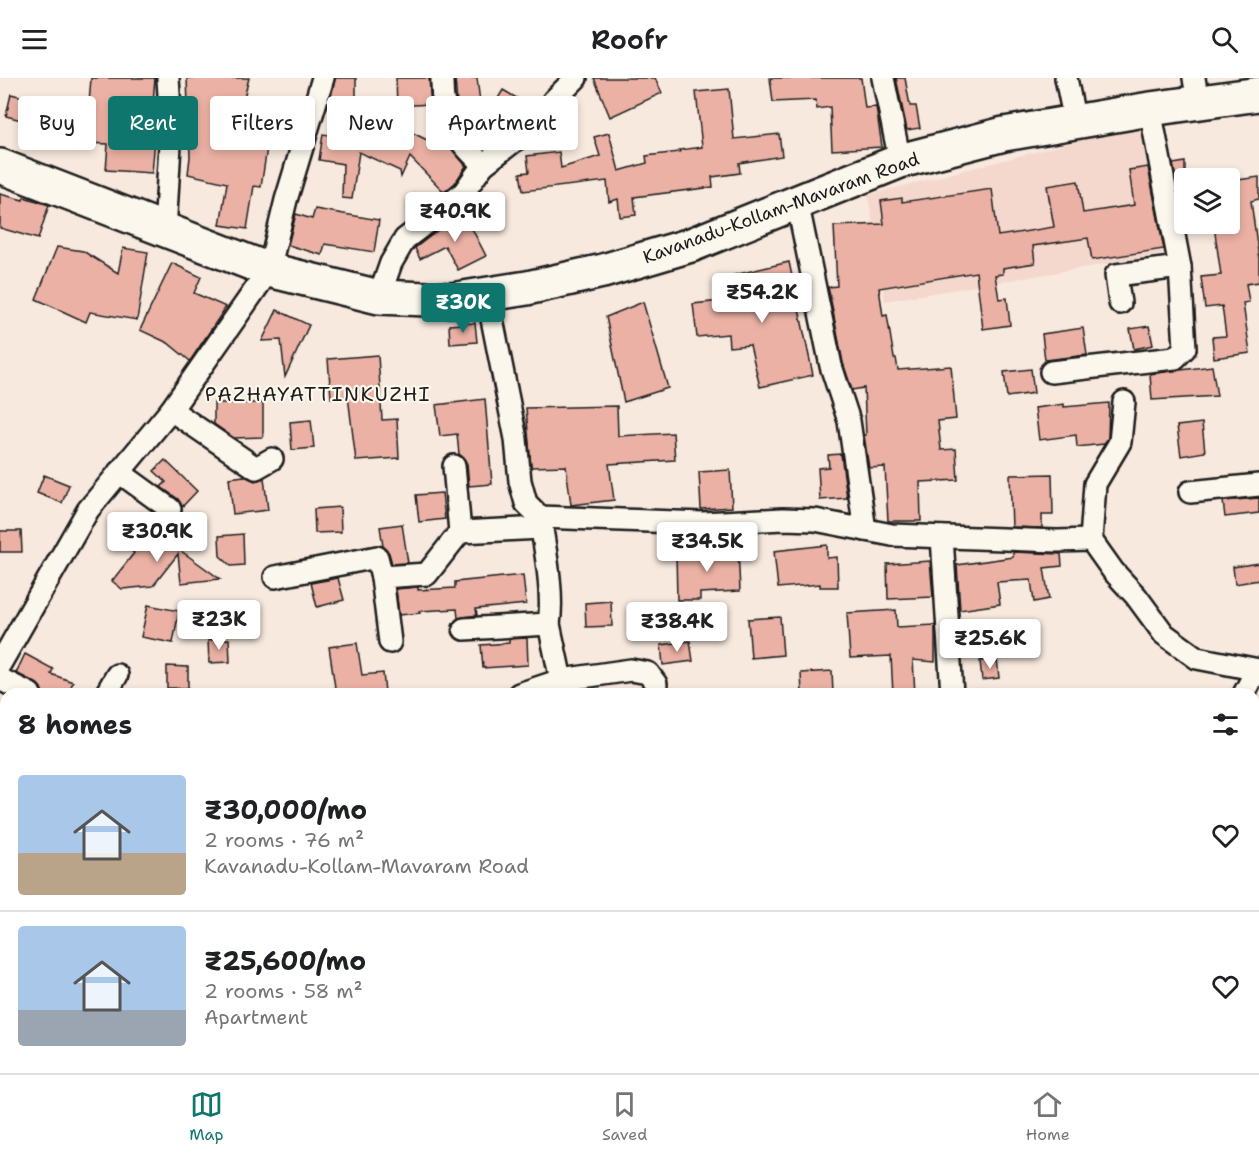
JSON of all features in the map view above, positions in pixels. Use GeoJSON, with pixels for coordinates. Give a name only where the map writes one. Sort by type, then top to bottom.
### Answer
{"type":"FeatureCollection","features":[{"type":"Feature","properties":{"kind":"main road","name":"Kavanadu-Kollam-Mavaram Road"},"geometry":{"type":"LineString","coordinates":[[0,166],[269,270],[379,297],[451,300],[527,288],[603,271],[691,244],[900,161],[1004,134],[1150,109],[1196,90],[1259,94]]}},
{"type":"Feature","properties":{"kind":"street"},"geometry":{"type":"LineString","coordinates":[[165,231],[171,128],[168,78]]}},
{"type":"Feature","properties":{"kind":"street"},"geometry":{"type":"LineString","coordinates":[[0,664],[88,510],[171,410],[269,270],[286,200],[323,78]]}},
{"type":"Feature","properties":{"kind":"street"},"geometry":{"type":"LineString","coordinates":[[442,78],[445,116],[460,141],[483,165]]}},
{"type":"Feature","properties":{"kind":"street"},"geometry":{"type":"LineString","coordinates":[[883,78],[900,161]]}},
{"type":"Feature","properties":{"kind":"street"},"geometry":{"type":"LineString","coordinates":[[1065,78],[1075,122]]}},
{"type":"Feature","properties":{"kind":"street"},"geometry":{"type":"LineString","coordinates":[[379,297],[391,263],[405,239],[464,192],[483,165],[542,117],[569,81]]}},
{"type":"Feature","properties":{"kind":"street"},"geometry":{"type":"LineString","coordinates":[[1052,372],[1175,358],[1185,348],[1180,267],[1150,109]]}},
{"type":"Feature","properties":{"kind":"street"},"geometry":{"type":"LineString","coordinates":[[797,201],[831,366],[849,421],[865,530]]}},
{"type":"Feature","properties":{"kind":"street"},"geometry":{"type":"LineString","coordinates":[[1120,303],[1116,275],[1180,267]]}},
{"type":"Feature","properties":{"kind":"street"},"geometry":{"type":"LineString","coordinates":[[487,294],[516,439],[520,481],[526,503],[541,523],[548,577],[551,615],[549,624],[561,680]]}},
{"type":"Feature","properties":{"kind":"street"},"geometry":{"type":"LineString","coordinates":[[1124,402],[1120,442],[1095,484],[1091,540],[1164,634],[1197,658],[1257,671],[1247,688]]}},
{"type":"Feature","properties":{"kind":"street"},"geometry":{"type":"LineString","coordinates":[[171,410],[256,468],[272,459]]}},
{"type":"Feature","properties":{"kind":"street"},"geometry":{"type":"LineString","coordinates":[[382,577],[427,574],[460,532],[454,466]]}},
{"type":"Feature","properties":{"kind":"street"},"geometry":{"type":"LineString","coordinates":[[119,472],[170,509]]}},
{"type":"Feature","properties":{"kind":"street"},"geometry":{"type":"LineString","coordinates":[[1190,492],[1259,485]]}},
{"type":"Feature","properties":{"kind":"street"},"geometry":{"type":"LineString","coordinates":[[460,532],[541,523],[703,523],[783,519],[843,524],[892,535],[1057,542],[1091,540]]}},
{"type":"Feature","properties":{"kind":"street"},"geometry":{"type":"LineString","coordinates":[[942,537],[952,688]]}},
{"type":"Feature","properties":{"kind":"street"},"geometry":{"type":"LineString","coordinates":[[275,577],[377,557],[382,577],[390,642]]}},
{"type":"Feature","properties":{"kind":"street"},"geometry":{"type":"LineString","coordinates":[[464,629],[549,624]]}},
{"type":"Feature","properties":{"kind":"street"},"geometry":{"type":"LineString","coordinates":[[540,688],[561,680],[631,670],[648,673],[656,684],[656,688]]}},
{"type":"Feature","properties":{"kind":"street"},"geometry":{"type":"LineString","coordinates":[[109,688],[117,675]]}},
{"type":"Feature","properties":{"kind":"street"},"geometry":{"type":"LineString","coordinates":[[0,679],[18,688]]}},
{"type":"Feature","properties":{"kind":"shaded area"},"geometry":{"type":"Polygon","coordinates":[[[1147,123],[1173,253],[885,301],[868,195],[1147,123]]]}},
{"type":"Feature","properties":{"kind":"building"},"geometry":{"type":"Polygon","coordinates":[[[91,78],[155,78],[154,96],[108,96],[108,144],[96,143],[96,96],[90,96],[91,78]]]}},
{"type":"Feature","properties":{"kind":"building"},"geometry":{"type":"Polygon","coordinates":[[[187,78],[249,78],[244,96],[210,96],[210,150],[267,150],[261,187],[254,186],[247,229],[220,225],[227,183],[188,174],[190,150],[198,150],[198,96],[188,96],[187,78]]]}},
{"type":"Feature","properties":{"kind":"building"},"geometry":{"type":"Polygon","coordinates":[[[335,78],[356,78],[356,96],[331,96],[335,78]]]}},
{"type":"Feature","properties":{"kind":"building"},"geometry":{"type":"Polygon","coordinates":[[[396,78],[429,78],[430,96],[426,96],[426,104],[414,105],[414,96],[397,96],[396,78]]]}},
{"type":"Feature","properties":{"kind":"building"},"geometry":{"type":"Polygon","coordinates":[[[455,78],[477,78],[479,96],[456,96],[455,78]]]}},
{"type":"Feature","properties":{"kind":"building"},"geometry":{"type":"Polygon","coordinates":[[[594,78],[655,78],[662,93],[610,117],[594,78]]]}},
{"type":"Feature","properties":{"kind":"building"},"geometry":{"type":"Polygon","coordinates":[[[770,78],[861,78],[865,108],[876,107],[882,147],[832,150],[830,107],[817,109],[816,100],[773,102],[770,78]]]}},
{"type":"Feature","properties":{"kind":"building"},"geometry":{"type":"Polygon","coordinates":[[[896,78],[905,78],[910,106],[916,106],[920,128],[907,130],[896,78]]]}},
{"type":"Feature","properties":{"kind":"building"},"geometry":{"type":"Polygon","coordinates":[[[729,89],[734,139],[779,134],[782,156],[739,163],[740,173],[712,177],[713,187],[634,197],[636,215],[620,217],[618,199],[609,202],[607,181],[523,191],[520,173],[529,172],[527,156],[559,152],[561,168],[600,156],[594,137],[609,133],[619,171],[647,163],[646,156],[702,147],[696,92],[729,89]]]}},
{"type":"Feature","properties":{"kind":"building"},"geometry":{"type":"Polygon","coordinates":[[[503,90],[513,96],[499,96],[503,90]]]}},
{"type":"Feature","properties":{"kind":"building"},"geometry":{"type":"Polygon","coordinates":[[[11,94],[19,96],[18,119],[6,116],[11,94]]]}},
{"type":"Feature","properties":{"kind":"building"},"geometry":{"type":"Polygon","coordinates":[[[323,134],[327,135],[327,150],[414,150],[414,134],[426,140],[426,150],[453,150],[466,166],[455,183],[444,192],[410,157],[401,177],[400,171],[359,152],[352,199],[342,198],[343,164],[319,160],[323,134]]]}},
{"type":"Feature","properties":{"kind":"building"},"geometry":{"type":"Polygon","coordinates":[[[108,144],[108,150],[154,150],[152,173],[106,170],[108,144]]]}},
{"type":"Feature","properties":{"kind":"building"},"geometry":{"type":"Polygon","coordinates":[[[1185,162],[1185,168],[1174,169],[1173,164],[1185,162]]]}},
{"type":"Feature","properties":{"kind":"building"},"geometry":{"type":"Polygon","coordinates":[[[1148,167],[1164,249],[1092,260],[1088,238],[1033,246],[1035,263],[1003,268],[1003,274],[995,275],[999,299],[1007,298],[1010,325],[983,329],[976,272],[879,288],[883,316],[887,315],[898,370],[951,366],[956,419],[938,421],[941,450],[956,449],[958,480],[920,482],[921,521],[888,521],[885,467],[869,468],[864,435],[866,435],[864,388],[852,390],[843,363],[828,287],[837,286],[834,226],[884,224],[881,201],[902,198],[902,202],[992,189],[998,236],[1054,227],[1047,186],[1078,181],[1083,213],[1134,205],[1129,170],[1148,167]]]}},
{"type":"Feature","properties":{"kind":"building"},"geometry":{"type":"Polygon","coordinates":[[[1259,177],[1259,199],[1251,201],[1259,259],[1259,282],[1246,284],[1249,302],[1243,303],[1250,353],[1214,358],[1212,337],[1226,336],[1222,306],[1205,308],[1201,277],[1221,275],[1215,234],[1240,234],[1240,180],[1259,177]]]}},
{"type":"Feature","properties":{"kind":"building"},"geometry":{"type":"Polygon","coordinates":[[[0,194],[23,200],[24,197],[49,205],[38,239],[0,228],[0,194]]]}},
{"type":"Feature","properties":{"kind":"building"},"geometry":{"type":"Polygon","coordinates":[[[315,209],[379,220],[374,252],[325,244],[322,255],[288,245],[296,214],[312,219],[315,209]]]}},
{"type":"Feature","properties":{"kind":"building"},"geometry":{"type":"Polygon","coordinates":[[[463,211],[486,256],[458,270],[445,246],[420,259],[415,248],[463,211]]]}},
{"type":"Feature","properties":{"kind":"building"},"geometry":{"type":"Polygon","coordinates":[[[57,247],[83,251],[118,273],[123,248],[148,252],[137,320],[90,312],[86,322],[36,299],[57,247]]]}},
{"type":"Feature","properties":{"kind":"building"},"geometry":{"type":"Polygon","coordinates":[[[789,262],[813,375],[760,387],[750,345],[729,347],[728,334],[697,337],[693,304],[739,299],[734,275],[789,262]]]}},
{"type":"Feature","properties":{"kind":"building"},"geometry":{"type":"Polygon","coordinates":[[[172,263],[201,277],[194,293],[226,307],[190,361],[168,343],[140,330],[172,263]]]}},
{"type":"Feature","properties":{"kind":"building"},"geometry":{"type":"Polygon","coordinates":[[[643,302],[668,388],[624,402],[606,317],[643,302]]]}},
{"type":"Feature","properties":{"kind":"building"},"geometry":{"type":"Polygon","coordinates":[[[277,310],[309,325],[285,377],[281,340],[262,341],[277,310]]]}},
{"type":"Feature","properties":{"kind":"building"},"geometry":{"type":"Polygon","coordinates":[[[475,323],[477,342],[450,344],[449,325],[475,323]]]}},
{"type":"Feature","properties":{"kind":"building"},"geometry":{"type":"Polygon","coordinates":[[[1149,326],[1153,345],[1134,349],[1130,329],[1149,326]]]}},
{"type":"Feature","properties":{"kind":"building"},"geometry":{"type":"Polygon","coordinates":[[[1083,328],[1087,355],[1045,360],[1042,334],[1083,328]]]}},
{"type":"Feature","properties":{"kind":"building"},"geometry":{"type":"Polygon","coordinates":[[[378,355],[382,420],[397,419],[399,458],[356,461],[348,396],[331,398],[328,359],[378,355]]]}},
{"type":"Feature","properties":{"kind":"building"},"geometry":{"type":"Polygon","coordinates":[[[1212,366],[1217,396],[1152,400],[1150,374],[1212,366]]]}},
{"type":"Feature","properties":{"kind":"building"},"geometry":{"type":"Polygon","coordinates":[[[1031,369],[1034,393],[1007,397],[1004,372],[1031,369]]]}},
{"type":"Feature","properties":{"kind":"building"},"geometry":{"type":"Polygon","coordinates":[[[485,399],[492,484],[469,486],[467,464],[459,454],[457,434],[440,436],[436,405],[485,399]]]}},
{"type":"Feature","properties":{"kind":"building"},"geometry":{"type":"Polygon","coordinates":[[[214,403],[263,403],[263,437],[234,438],[214,424],[214,403]]]}},
{"type":"Feature","properties":{"kind":"building"},"geometry":{"type":"Polygon","coordinates":[[[1109,403],[1108,438],[1104,444],[1077,447],[1076,435],[1039,440],[1035,408],[1064,404],[1064,407],[1109,403]]]}},
{"type":"Feature","properties":{"kind":"building"},"geometry":{"type":"Polygon","coordinates":[[[617,406],[618,436],[673,433],[675,460],[609,464],[614,500],[571,505],[566,466],[531,467],[526,408],[617,406]]]}},
{"type":"Feature","properties":{"kind":"building"},"geometry":{"type":"Polygon","coordinates":[[[311,420],[314,448],[292,450],[290,422],[311,420]]]}},
{"type":"Feature","properties":{"kind":"building"},"geometry":{"type":"Polygon","coordinates":[[[1202,423],[1205,452],[1181,456],[1177,426],[1202,423]]]}},
{"type":"Feature","properties":{"kind":"building"},"geometry":{"type":"Polygon","coordinates":[[[841,454],[847,498],[820,500],[818,468],[829,467],[828,455],[841,454]]]}},
{"type":"Feature","properties":{"kind":"building"},"geometry":{"type":"Polygon","coordinates":[[[165,460],[197,491],[182,507],[178,499],[161,487],[166,482],[154,471],[165,460]]]}},
{"type":"Feature","properties":{"kind":"building"},"geometry":{"type":"Polygon","coordinates":[[[730,470],[732,507],[701,509],[699,472],[730,470]]]}},
{"type":"Feature","properties":{"kind":"building"},"geometry":{"type":"Polygon","coordinates":[[[1052,474],[1053,515],[1042,515],[1042,528],[1012,527],[1010,475],[1052,474]]]}},
{"type":"Feature","properties":{"kind":"building"},"geometry":{"type":"Polygon","coordinates":[[[44,475],[69,485],[62,503],[37,493],[44,475]]]}},
{"type":"Feature","properties":{"kind":"building"},"geometry":{"type":"Polygon","coordinates":[[[244,476],[255,481],[264,478],[268,510],[233,514],[229,478],[244,476]]]}},
{"type":"Feature","properties":{"kind":"building"},"geometry":{"type":"Polygon","coordinates":[[[442,493],[445,519],[419,522],[416,495],[442,493]]]}},
{"type":"Feature","properties":{"kind":"building"},"geometry":{"type":"Polygon","coordinates":[[[1259,498],[1259,513],[1225,517],[1223,501],[1259,498]]]}},
{"type":"Feature","properties":{"kind":"building"},"geometry":{"type":"Polygon","coordinates":[[[340,507],[341,532],[315,533],[314,509],[340,507]]]}},
{"type":"Feature","properties":{"kind":"building"},"geometry":{"type":"Polygon","coordinates":[[[402,524],[408,563],[392,564],[389,553],[383,546],[380,527],[402,524]]]}},
{"type":"Feature","properties":{"kind":"building"},"geometry":{"type":"Polygon","coordinates":[[[146,526],[220,579],[181,583],[178,554],[153,586],[122,589],[112,581],[134,553],[129,549],[146,526]]]}},
{"type":"Feature","properties":{"kind":"building"},"geometry":{"type":"Polygon","coordinates":[[[0,531],[21,531],[22,552],[0,552],[0,531]]]}},
{"type":"Feature","properties":{"kind":"building"},"geometry":{"type":"Polygon","coordinates":[[[243,534],[244,565],[231,566],[220,556],[219,536],[243,534]]]}},
{"type":"Feature","properties":{"kind":"building"},"geometry":{"type":"Polygon","coordinates":[[[827,545],[827,558],[837,557],[838,587],[820,587],[820,584],[778,588],[774,551],[827,545]]]}},
{"type":"Feature","properties":{"kind":"building"},"geometry":{"type":"Polygon","coordinates":[[[738,548],[740,591],[700,593],[700,600],[677,600],[676,553],[738,548]]]}},
{"type":"Feature","properties":{"kind":"building"},"geometry":{"type":"Polygon","coordinates":[[[1013,552],[1061,554],[1062,566],[1044,568],[1049,599],[1034,602],[1031,580],[997,582],[1000,604],[960,610],[957,565],[1013,557],[1013,552]]]}},
{"type":"Feature","properties":{"kind":"building"},"geometry":{"type":"Polygon","coordinates":[[[930,561],[933,597],[888,599],[887,564],[930,561]]]}},
{"type":"Feature","properties":{"kind":"building"},"geometry":{"type":"Polygon","coordinates":[[[1259,563],[1259,580],[1235,584],[1233,567],[1259,563]]]}},
{"type":"Feature","properties":{"kind":"building"},"geometry":{"type":"Polygon","coordinates":[[[523,575],[526,604],[476,609],[477,615],[458,618],[457,609],[419,611],[420,613],[399,615],[396,589],[455,588],[455,582],[523,575]]]}},
{"type":"Feature","properties":{"kind":"building"},"geometry":{"type":"Polygon","coordinates":[[[338,578],[344,600],[317,607],[311,583],[338,578]]]}},
{"type":"Feature","properties":{"kind":"building"},"geometry":{"type":"Polygon","coordinates":[[[611,601],[612,626],[586,627],[585,603],[611,601]]]}},
{"type":"Feature","properties":{"kind":"building"},"geometry":{"type":"Polygon","coordinates":[[[148,605],[179,611],[173,643],[141,637],[148,605]]]}},
{"type":"Feature","properties":{"kind":"building"},"geometry":{"type":"Polygon","coordinates":[[[896,610],[897,627],[935,625],[935,662],[913,660],[915,688],[893,688],[891,656],[850,658],[847,613],[896,610]]]}},
{"type":"Feature","properties":{"kind":"building"},"geometry":{"type":"Polygon","coordinates":[[[780,617],[783,655],[751,658],[748,619],[780,617]]]}},
{"type":"Feature","properties":{"kind":"building"},"geometry":{"type":"Polygon","coordinates":[[[527,638],[528,665],[483,668],[481,645],[509,643],[509,639],[527,638]]]}},
{"type":"Feature","properties":{"kind":"building"},"geometry":{"type":"Polygon","coordinates":[[[229,639],[230,662],[209,663],[208,640],[229,639]]]}},
{"type":"Feature","properties":{"kind":"building"},"geometry":{"type":"Polygon","coordinates":[[[690,641],[693,661],[663,665],[661,645],[690,641]]]}},
{"type":"Feature","properties":{"kind":"building"},"geometry":{"type":"Polygon","coordinates":[[[357,643],[362,675],[383,673],[385,688],[335,688],[329,647],[357,643]]]}},
{"type":"Feature","properties":{"kind":"building"},"geometry":{"type":"Polygon","coordinates":[[[25,654],[53,669],[51,674],[73,682],[70,688],[41,688],[16,673],[25,654]]]}},
{"type":"Feature","properties":{"kind":"building"},"geometry":{"type":"Polygon","coordinates":[[[997,659],[999,678],[982,680],[980,661],[997,659]]]}},
{"type":"Feature","properties":{"kind":"building"},"geometry":{"type":"Polygon","coordinates":[[[167,666],[188,667],[188,688],[167,688],[167,666]]]}},
{"type":"Feature","properties":{"kind":"building"},"geometry":{"type":"Polygon","coordinates":[[[832,671],[833,688],[802,688],[801,673],[832,671]]]}},
{"type":"Feature","properties":{"kind":"district","name":"PAZHAYATTINKUZHI"},"geometry":{"type":"Point","coordinates":[318,394]}}]}
